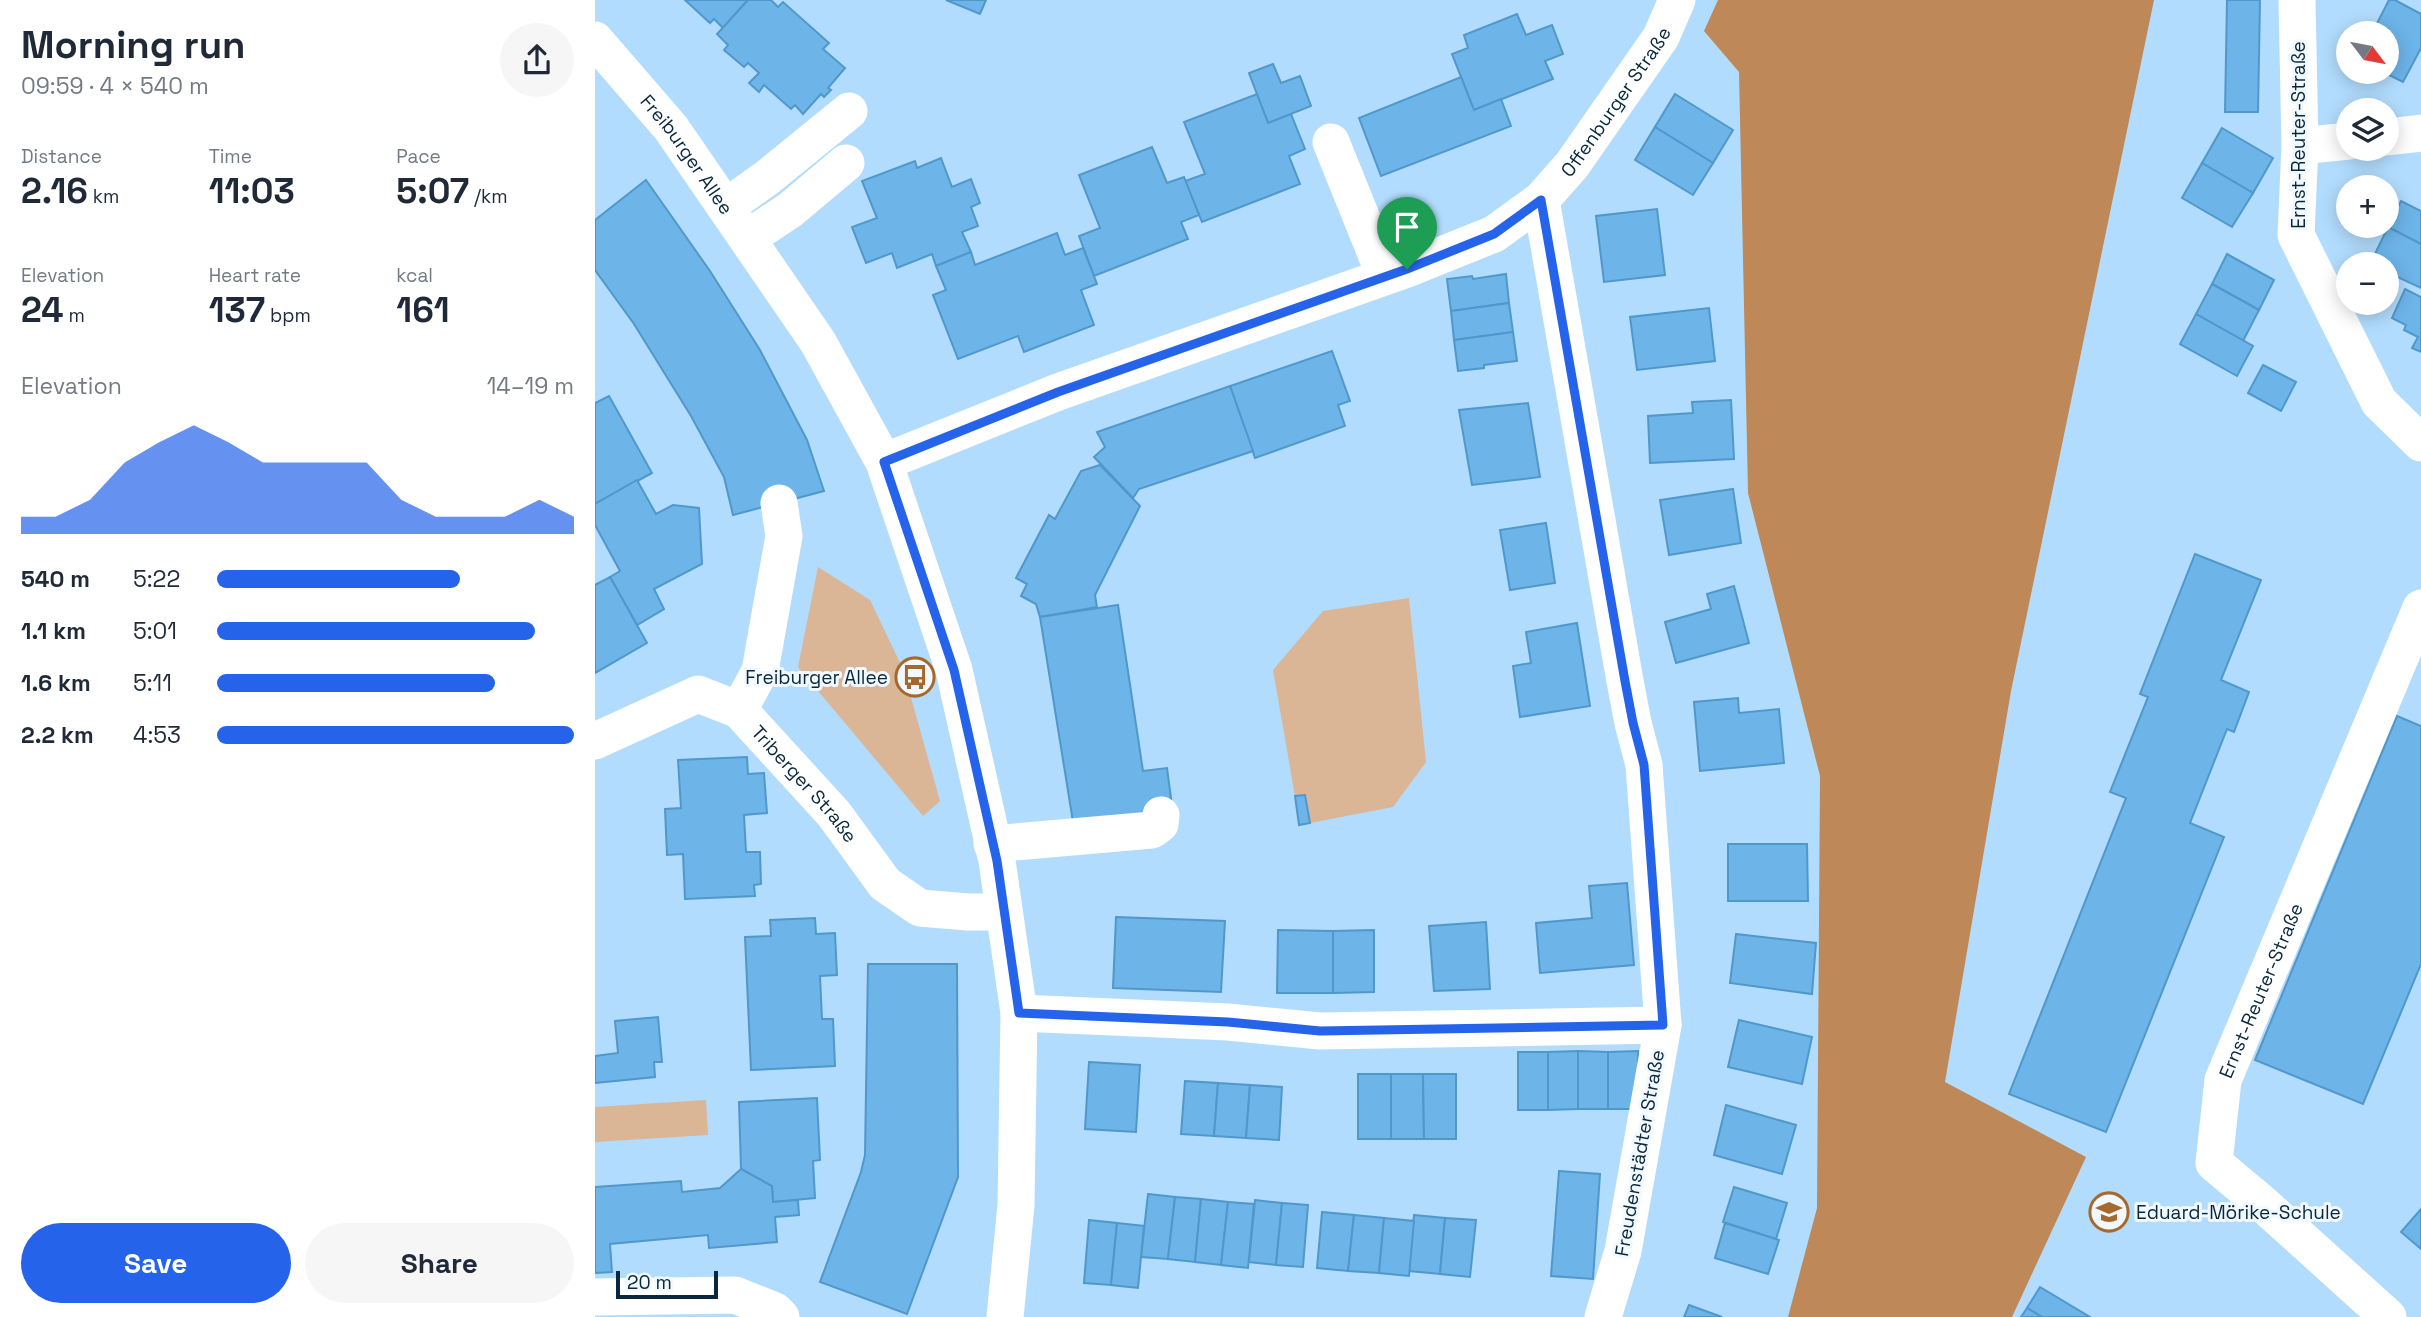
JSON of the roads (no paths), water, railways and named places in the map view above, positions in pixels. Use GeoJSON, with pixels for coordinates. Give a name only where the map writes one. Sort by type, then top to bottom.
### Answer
{"type":"FeatureCollection","features":[{"type":"Feature","properties":{"kind":"street","name":"Offenburger Straße"},"geometry":{"type":"LineString","coordinates":[[884,462],[1058,392],[1396,273],[1494,234],[1541,200],[1572,165],[1661,37],[1677,0]]}},
{"type":"Feature","properties":{"kind":"street","name":"Ernst-Reuter-Straße"},"geometry":{"type":"LineString","coordinates":[[2297,0],[2300,146],[2296,235],[2379,402],[2421,443]]}},
{"type":"Feature","properties":{"kind":"street","name":"Freiburger Allee"},"geometry":{"type":"LineString","coordinates":[[595,40],[671,128],[818,342],[884,462],[954,670],[992,844],[1019,1013],[1016,1205],[1005,1317]]}},
{"type":"Feature","properties":{"kind":"street"},"geometry":{"type":"LineString","coordinates":[[726,207],[768,177],[849,111]]}},
{"type":"Feature","properties":{"kind":"street"},"geometry":{"type":"LineString","coordinates":[[2399,136],[2421,133]]}},
{"type":"Feature","properties":{"kind":"street"},"geometry":{"type":"LineString","coordinates":[[1345,142],[1396,273]]}},
{"type":"Feature","properties":{"kind":"street"},"geometry":{"type":"LineString","coordinates":[[2300,146],[2336,142]]}},
{"type":"Feature","properties":{"kind":"street"},"geometry":{"type":"LineString","coordinates":[[748,238],[790,210],[846,163]]}},
{"type":"Feature","properties":{"kind":"street","name":"Freudenstädter Straße"},"geometry":{"type":"LineString","coordinates":[[1541,200],[1625,681],[1644,765],[1663,1025],[1623,1251],[1603,1317]]}},
{"type":"Feature","properties":{"kind":"street"},"geometry":{"type":"LineString","coordinates":[[739,710],[760,671],[784,536],[779,503]]}},
{"type":"Feature","properties":{"kind":"street","name":"Ernst-Reuter-Straße"},"geometry":{"type":"LineString","coordinates":[[2388,1317],[2214,1163],[2223,1080],[2421,608]]}},
{"type":"Feature","properties":{"kind":"street","name":"Triberger Straße"},"geometry":{"type":"LineString","coordinates":[[595,741],[698,694],[739,710],[834,814],[885,884],[920,908],[1004,912]]}},
{"type":"Feature","properties":{"kind":"street"},"geometry":{"type":"LineString","coordinates":[[992,844],[1152,830],[1160,824],[1161,814]]}},
{"type":"Feature","properties":{"kind":"street"},"geometry":{"type":"LineString","coordinates":[[1019,1013],[1228,1022],[1320,1031],[1663,1025]]}},
{"type":"Feature","properties":{"kind":"street"},"geometry":{"type":"LineString","coordinates":[[595,1297],[677,1307],[735,1295],[775,1311],[781,1317]]}},
{"type":"Feature","properties":{"kind":"place","name":"Freiburger Allee"},"geometry":{"type":"Point","coordinates":[915,677]}},
{"type":"Feature","properties":{"kind":"place","name":"Eduard-Mörike-Schule"},"geometry":{"type":"Point","coordinates":[2109,1212]}}]}
